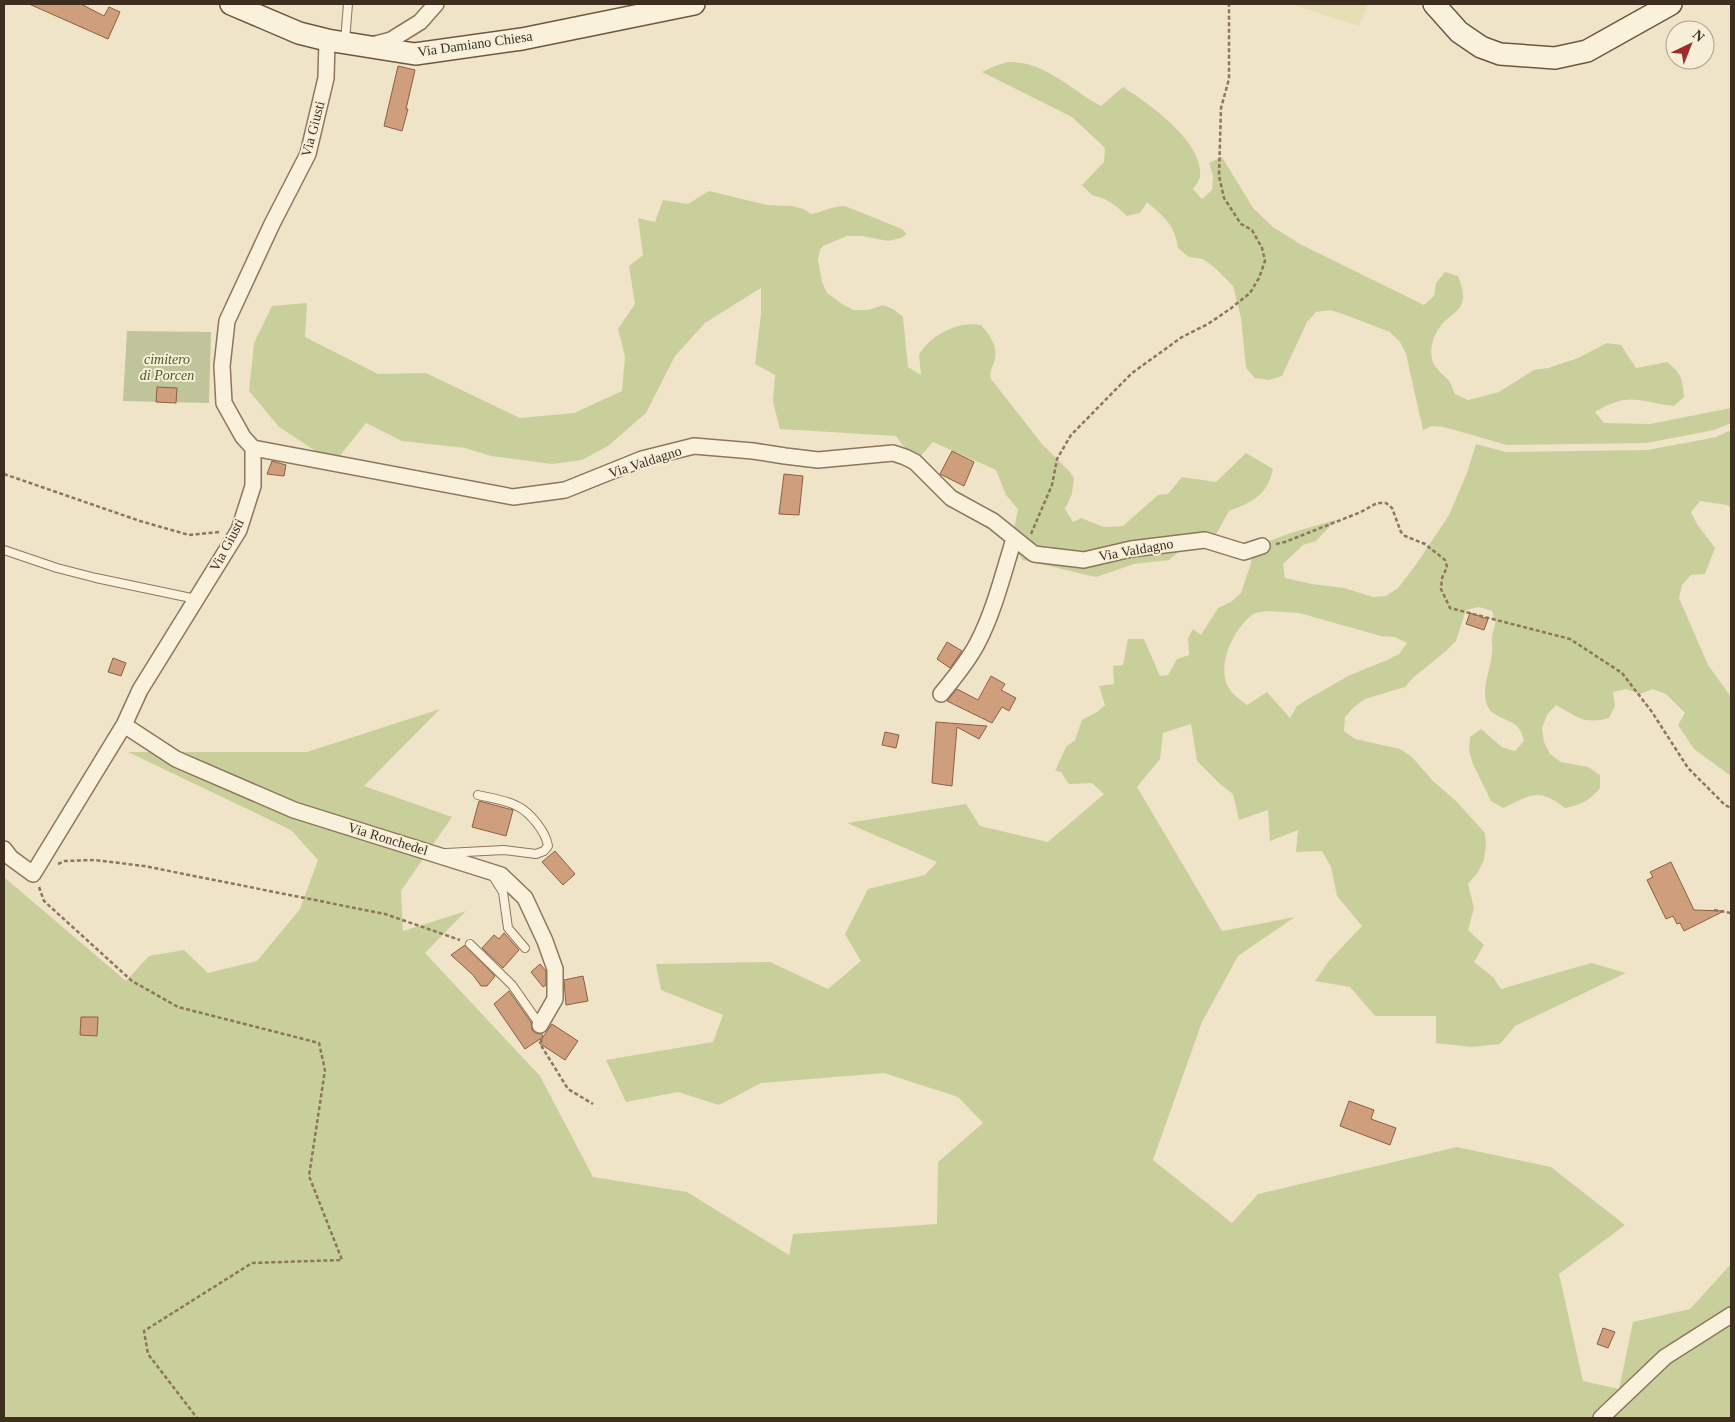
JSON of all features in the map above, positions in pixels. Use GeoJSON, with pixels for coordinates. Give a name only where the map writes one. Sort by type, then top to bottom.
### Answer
{"type":"FeatureCollection","features":[{"type":"Feature","properties":{"kind":"street","name":"Via Damiano Chiesa"},"geometry":{"type":"LineString","coordinates":[[231,4],[299,33],[415,54],[522,39],[694,4]]}},
{"type":"Feature","properties":{"kind":"street"},"geometry":{"type":"LineString","coordinates":[[368,47],[390,40],[420,22],[436,4]]}},
{"type":"Feature","properties":{"kind":"street"},"geometry":{"type":"LineString","coordinates":[[1434,4],[1459,32],[1481,47],[1500,54],[1555,58],[1587,51],[1671,4]]}},
{"type":"Feature","properties":{"kind":"street","name":"Via Giusti"},"geometry":{"type":"LineString","coordinates":[[33,874],[124,725],[140,690],[239,530],[252,486],[252,448],[243,437],[224,404],[222,366],[227,321],[272,224],[308,154],[336,41]]}},
{"type":"Feature","properties":{"kind":"street","name":"Via Valdagno"},"geometry":{"type":"LineString","coordinates":[[252,448],[513,497],[565,490],[642,459],[694,446],[754,451],[818,460],[893,453],[905,456],[914,462],[951,498],[993,522],[1034,554],[1084,560],[1131,550],[1206,540],[1244,552],[1262,546]]}},
{"type":"Feature","properties":{"kind":"street"},"geometry":{"type":"LineString","coordinates":[[941,694],[961,669],[977,644],[990,614],[1014,539]]}},
{"type":"Feature","properties":{"kind":"street","name":"Via Ronchedel"},"geometry":{"type":"LineString","coordinates":[[124,725],[176,759],[294,810],[501,875],[524,898],[556,969],[555,998],[540,1025]]}},
{"type":"Feature","properties":{"kind":"street"},"geometry":{"type":"LineString","coordinates":[[4,849],[11,858],[33,874]]}},
{"type":"Feature","properties":{"kind":"street"},"geometry":{"type":"LineString","coordinates":[[1601,1418],[1665,1358],[1731,1315]]}},
{"type":"Feature","properties":{"kind":"lane"},"geometry":{"type":"LineString","coordinates":[[336,41],[348,4]]}},
{"type":"Feature","properties":{"kind":"lane"},"geometry":{"type":"LineString","coordinates":[[4,550],[72,572],[196,599]]}},
{"type":"Feature","properties":{"kind":"lane"},"geometry":{"type":"LineString","coordinates":[[434,854],[504,850],[536,854],[544,851],[548,846],[547,837],[524,811],[517,806],[478,795]]}},
{"type":"Feature","properties":{"kind":"lane"},"geometry":{"type":"LineString","coordinates":[[490,871],[503,892],[508,928],[525,948]]}},
{"type":"Feature","properties":{"kind":"lane"},"geometry":{"type":"LineString","coordinates":[[470,944],[512,985],[540,1025]]}},
{"type":"Feature","properties":{"kind":"path"},"geometry":{"type":"LineString","coordinates":[[1030,551],[1031,535],[1052,484],[1057,459],[1071,435],[1132,372],[1230,308],[1250,293],[1259,278],[1265,261],[1262,248],[1252,230],[1241,224],[1224,198],[1218,176],[1221,108],[1228,79],[1229,4]]}},
{"type":"Feature","properties":{"kind":"path"},"geometry":{"type":"LineString","coordinates":[[4,474],[131,518],[189,535],[239,530]]}},
{"type":"Feature","properties":{"kind":"path"},"geometry":{"type":"LineString","coordinates":[[1262,546],[1285,542],[1361,512],[1377,503],[1386,503],[1392,508],[1401,532],[1405,536],[1425,544],[1445,560],[1447,566],[1442,578],[1441,589],[1450,608],[1570,639],[1622,673],[1652,712],[1688,768],[1725,805],[1731,808]]}},
{"type":"Feature","properties":{"kind":"path"},"geometry":{"type":"LineString","coordinates":[[197,1418],[148,1354],[144,1331],[252,1263],[342,1260],[309,1176],[325,1070],[319,1043],[178,1006],[132,981],[44,901],[33,874],[65,861],[94,860],[144,866],[384,914],[470,944]]}},
{"type":"Feature","properties":{"kind":"path"},"geometry":{"type":"LineString","coordinates":[[1714,910],[1731,913]]}},
{"type":"Feature","properties":{"kind":"path"},"geometry":{"type":"LineString","coordinates":[[540,1025],[542,1047],[568,1089],[593,1104]]}},
{"type":"Feature","properties":{"kind":"shaded area"},"geometry":{"type":"Polygon","coordinates":[[[1297,4],[1368,4],[1359,26],[1296,6],[1297,4]]]}},
{"type":"Feature","properties":{"kind":"green space"},"geometry":{"type":"Polygon","coordinates":[[[1008,62],[1034,66],[1046,71],[1101,106],[1123,87],[1159,113],[1184,137],[1199,163],[1199,181],[1193,189],[1202,199],[1212,190],[1213,176],[1209,163],[1222,157],[1253,208],[1273,227],[1300,244],[1424,305],[1434,296],[1436,283],[1445,272],[1458,276],[1463,293],[1462,303],[1459,309],[1445,320],[1440,327],[1435,335],[1431,349],[1433,362],[1449,382],[1455,394],[1468,400],[1499,392],[1534,370],[1548,368],[1578,358],[1607,343],[1621,345],[1636,368],[1667,362],[1676,370],[1680,377],[1684,397],[1674,406],[1634,400],[1617,402],[1595,412],[1604,423],[1650,424],[1731,408],[1731,423],[1714,430],[1647,443],[1507,445],[1444,427],[1432,426],[1423,430],[1406,354],[1400,342],[1390,332],[1330,310],[1316,312],[1307,322],[1282,376],[1269,380],[1255,378],[1246,368],[1241,318],[1233,286],[1203,259],[1189,257],[1178,248],[1177,240],[1171,227],[1147,202],[1140,213],[1127,216],[1105,199],[1092,195],[1082,185],[1104,162],[1105,148],[1072,117],[982,72],[1008,62]]]}},
{"type":"Feature","properties":{"kind":"green space"},"geometry":{"type":"Polygon","coordinates":[[[709,191],[767,205],[792,206],[804,209],[811,214],[845,206],[902,229],[907,234],[901,238],[888,241],[862,236],[847,236],[823,246],[818,260],[822,282],[827,293],[854,310],[868,310],[883,305],[893,309],[903,317],[908,367],[921,375],[919,355],[930,341],[954,327],[972,324],[981,325],[990,336],[996,354],[990,374],[991,379],[1042,444],[1074,478],[1072,494],[1065,509],[1073,522],[1081,518],[1104,527],[1123,526],[1158,495],[1168,494],[1182,477],[1216,482],[1246,453],[1273,469],[1267,485],[1252,501],[1229,511],[1215,536],[1190,542],[1169,560],[1134,564],[1096,577],[1023,560],[1011,544],[1018,509],[1006,495],[996,470],[933,442],[915,462],[896,436],[780,429],[773,402],[775,375],[755,364],[761,314],[761,288],[705,323],[675,356],[646,413],[608,446],[582,460],[552,464],[491,456],[465,448],[402,441],[366,423],[334,463],[279,427],[249,391],[254,343],[272,306],[307,303],[305,337],[378,374],[426,373],[520,418],[574,413],[622,391],[625,357],[618,329],[635,304],[629,266],[643,255],[638,218],[655,222],[663,200],[688,204],[709,191]]]}},
{"type":"Feature","properties":{"kind":"green space","name":"cimitero di Porcen"},"geometry":{"type":"Polygon","coordinates":[[[127,331],[211,332],[209,403],[123,401],[127,331]]]}},
{"type":"Feature","properties":{"kind":"green space"},"geometry":{"type":"Polygon","coordinates":[[[1731,430],[1731,508],[1727,505],[1700,501],[1691,512],[1697,524],[1715,548],[1705,574],[1691,575],[1682,585],[1679,598],[1708,665],[1731,697],[1731,776],[1694,749],[1678,725],[1685,713],[1666,694],[1653,689],[1640,694],[1626,689],[1613,692],[1615,706],[1609,718],[1593,721],[1581,719],[1556,705],[1547,715],[1542,728],[1544,742],[1550,754],[1561,762],[1588,767],[1600,775],[1600,788],[1593,796],[1580,804],[1565,808],[1556,801],[1541,795],[1528,797],[1503,808],[1491,801],[1473,764],[1469,751],[1470,737],[1481,729],[1502,747],[1515,751],[1524,741],[1518,727],[1491,711],[1486,702],[1485,690],[1495,623],[1492,611],[1479,607],[1466,610],[1456,641],[1405,687],[1365,699],[1345,717],[1344,731],[1355,739],[1400,749],[1412,757],[1485,833],[1484,860],[1478,872],[1468,884],[1474,908],[1468,930],[1484,945],[1474,962],[1493,977],[1501,989],[1591,963],[1626,973],[1515,1026],[1500,1044],[1471,1047],[1436,1043],[1436,1016],[1375,1016],[1350,987],[1315,981],[1329,961],[1362,926],[1337,896],[1331,867],[1322,851],[1296,852],[1298,830],[1270,841],[1268,810],[1239,820],[1233,794],[1197,761],[1191,724],[1163,733],[1160,759],[1137,787],[1222,931],[1295,917],[1238,956],[1202,1022],[1153,1160],[1232,1223],[1258,1194],[1457,1147],[1551,1167],[1625,1225],[1559,1274],[1583,1381],[1619,1389],[1633,1322],[1690,1309],[1731,1264],[1731,1418],[4,1418],[4,877],[126,981],[149,956],[184,950],[208,973],[257,961],[300,909],[318,860],[291,830],[128,752],[307,752],[440,709],[364,786],[452,817],[401,891],[403,931],[466,911],[425,953],[540,1076],[593,1177],[687,1192],[789,1255],[793,1234],[937,1224],[938,1162],[983,1123],[958,1097],[884,1073],[761,1083],[719,1105],[678,1092],[626,1102],[606,1060],[713,1042],[723,1015],[661,990],[656,964],[770,962],[828,989],[861,961],[845,934],[868,889],[925,875],[937,862],[847,823],[966,804],[980,826],[1048,842],[1104,794],[1092,783],[1069,784],[1061,772],[1055,771],[1066,747],[1075,740],[1082,720],[1105,705],[1099,686],[1114,684],[1113,666],[1123,665],[1128,639],[1144,639],[1160,676],[1168,675],[1177,659],[1189,655],[1188,638],[1193,629],[1201,635],[1218,608],[1231,602],[1241,593],[1251,563],[1253,542],[1268,541],[1336,520],[1316,541],[1303,545],[1283,564],[1285,578],[1344,588],[1373,597],[1386,596],[1398,588],[1449,515],[1467,473],[1476,444],[1506,452],[1647,450],[1716,437],[1731,430]],[[1267,611],[1255,613],[1240,627],[1235,635],[1227,652],[1224,670],[1225,678],[1230,690],[1247,705],[1267,692],[1290,718],[1297,706],[1348,676],[1399,654],[1407,643],[1395,637],[1381,636],[1299,613],[1267,611]]]}},
{"type":"Feature","properties":{"kind":"building"},"geometry":{"type":"Polygon","coordinates":[[[29,4],[81,4],[104,16],[109,7],[120,12],[108,39],[29,4]]]}},
{"type":"Feature","properties":{"kind":"building"},"geometry":{"type":"Polygon","coordinates":[[[398,66],[415,70],[402,131],[384,126],[398,66]]]}},
{"type":"Feature","properties":{"kind":"building"},"geometry":{"type":"Polygon","coordinates":[[[157,387],[177,388],[176,403],[156,402],[157,387]]]}},
{"type":"Feature","properties":{"kind":"building"},"geometry":{"type":"Polygon","coordinates":[[[952,451],[974,462],[964,486],[940,474],[952,451]]]}},
{"type":"Feature","properties":{"kind":"building"},"geometry":{"type":"Polygon","coordinates":[[[272,461],[286,465],[284,476],[267,474],[272,461]]]}},
{"type":"Feature","properties":{"kind":"building"},"geometry":{"type":"Polygon","coordinates":[[[784,474],[803,476],[799,515],[779,514],[784,474]]]}},
{"type":"Feature","properties":{"kind":"building"},"geometry":{"type":"Polygon","coordinates":[[[1470,613],[1488,619],[1484,630],[1466,624],[1470,613]]]}},
{"type":"Feature","properties":{"kind":"building"},"geometry":{"type":"Polygon","coordinates":[[[947,642],[962,651],[950,668],[937,659],[947,642]]]}},
{"type":"Feature","properties":{"kind":"building"},"geometry":{"type":"Polygon","coordinates":[[[113,658],[126,663],[121,676],[108,672],[113,658]]]}},
{"type":"Feature","properties":{"kind":"building"},"geometry":{"type":"Polygon","coordinates":[[[991,676],[1005,684],[1001,690],[1016,698],[1009,711],[1002,707],[992,723],[947,701],[957,689],[978,700],[991,676]]]}},
{"type":"Feature","properties":{"kind":"building"},"geometry":{"type":"Polygon","coordinates":[[[936,722],[987,726],[979,739],[957,727],[952,786],[932,783],[936,722]]]}},
{"type":"Feature","properties":{"kind":"building"},"geometry":{"type":"Polygon","coordinates":[[[885,732],[899,735],[896,748],[882,745],[885,732]]]}},
{"type":"Feature","properties":{"kind":"building"},"geometry":{"type":"Polygon","coordinates":[[[479,801],[513,810],[506,836],[472,827],[479,801]]]}},
{"type":"Feature","properties":{"kind":"building"},"geometry":{"type":"Polygon","coordinates":[[[555,851],[575,874],[563,885],[542,862],[555,851]]]}},
{"type":"Feature","properties":{"kind":"building"},"geometry":{"type":"Polygon","coordinates":[[[1671,862],[1694,910],[1724,911],[1684,931],[1680,923],[1677,924],[1673,916],[1666,919],[1647,880],[1653,877],[1650,872],[1671,862]]]}},
{"type":"Feature","properties":{"kind":"building"},"geometry":{"type":"Polygon","coordinates":[[[504,933],[519,950],[503,968],[482,948],[494,935],[499,939],[504,933]]]}},
{"type":"Feature","properties":{"kind":"building"},"geometry":{"type":"Polygon","coordinates":[[[465,945],[495,976],[487,986],[481,986],[473,975],[451,955],[465,945]]]}},
{"type":"Feature","properties":{"kind":"building"},"geometry":{"type":"Polygon","coordinates":[[[540,964],[546,971],[546,985],[543,987],[531,972],[540,964]]]}},
{"type":"Feature","properties":{"kind":"building"},"geometry":{"type":"Polygon","coordinates":[[[583,976],[588,1001],[566,1005],[564,980],[583,976]]]}},
{"type":"Feature","properties":{"kind":"building"},"geometry":{"type":"Polygon","coordinates":[[[509,991],[531,1022],[532,1030],[542,1034],[543,1037],[525,1049],[494,1004],[509,991]]]}},
{"type":"Feature","properties":{"kind":"building"},"geometry":{"type":"Polygon","coordinates":[[[81,1017],[98,1017],[97,1036],[80,1035],[81,1017]]]}},
{"type":"Feature","properties":{"kind":"building"},"geometry":{"type":"Polygon","coordinates":[[[552,1024],[578,1041],[565,1060],[539,1043],[552,1024]]]}},
{"type":"Feature","properties":{"kind":"building"},"geometry":{"type":"Polygon","coordinates":[[[1349,1101],[1374,1110],[1371,1119],[1396,1128],[1390,1145],[1340,1126],[1349,1101]]]}},
{"type":"Feature","properties":{"kind":"building"},"geometry":{"type":"Polygon","coordinates":[[[1603,1328],[1615,1332],[1608,1348],[1597,1344],[1603,1328]]]}}]}
